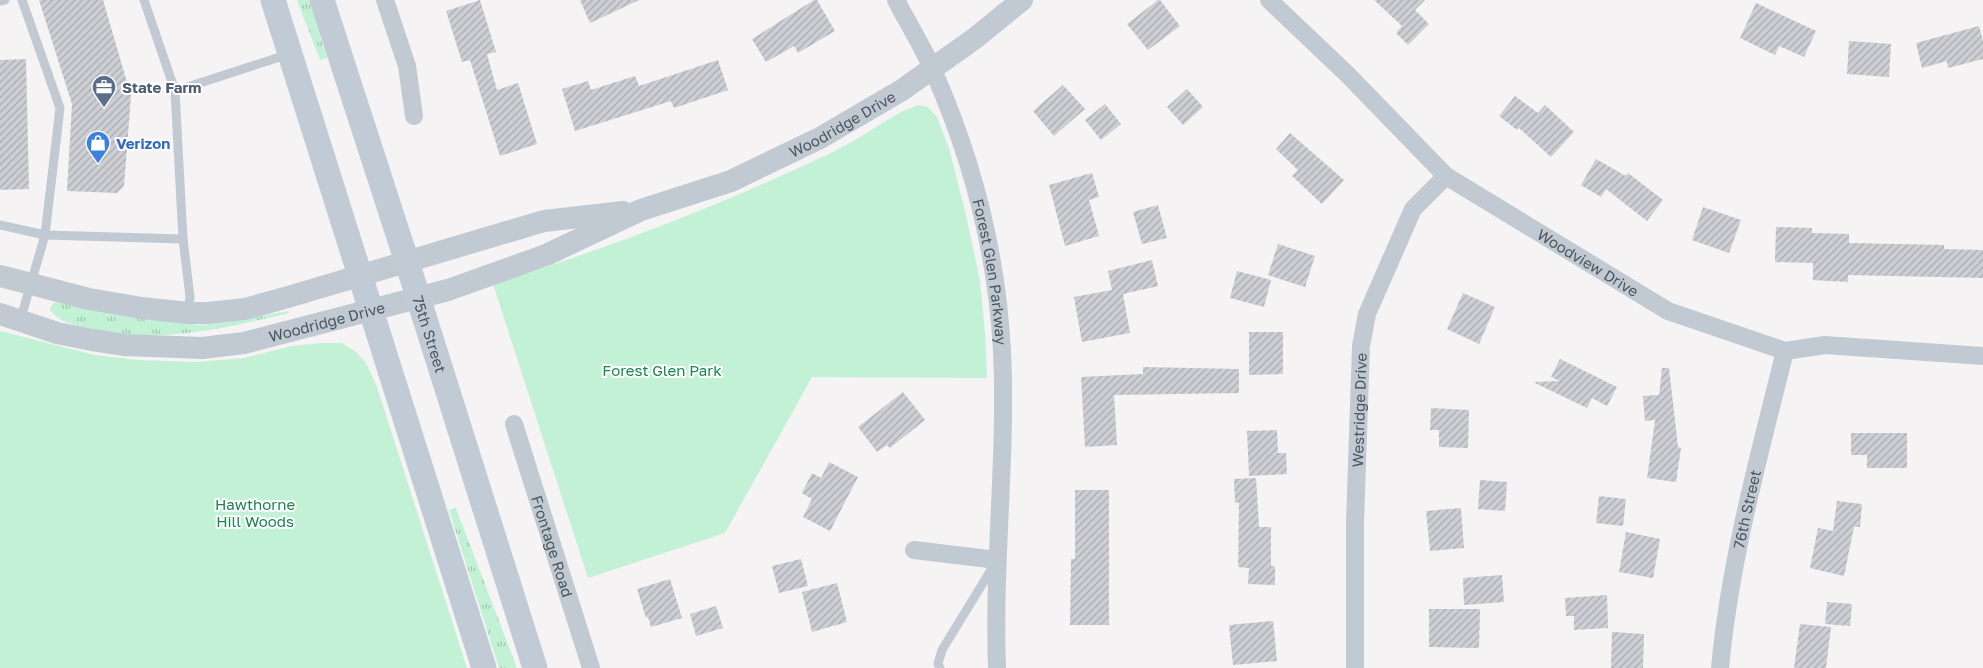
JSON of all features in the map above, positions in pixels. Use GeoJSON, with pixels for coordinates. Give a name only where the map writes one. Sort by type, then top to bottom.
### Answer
{"type":"FeatureCollection","features":[{"type":"Feature","properties":{"kind":"main road"},"geometry":{"type":"LineString","coordinates":[[273,0],[484,668]]}},
{"type":"Feature","properties":{"kind":"main road","name":"75th Street"},"geometry":{"type":"LineString","coordinates":[[322,0],[408,262],[535,668]]}},
{"type":"Feature","properties":{"kind":"street"},"geometry":{"type":"LineString","coordinates":[[385,0],[407,66],[414,116]]}},
{"type":"Feature","properties":{"kind":"street","name":"Forest Glen Parkway"},"geometry":{"type":"LineString","coordinates":[[896,0],[932,69],[959,135],[982,216],[994,281],[1002,349],[1003,396],[1003,450],[995,613],[997,668]]}},
{"type":"Feature","properties":{"kind":"street","name":"Woodridge Drive"},"geometry":{"type":"LineString","coordinates":[[10,318],[57,333],[125,345],[202,348],[244,343],[448,290],[546,255],[641,210],[731,180],[763,166],[860,116],[902,90],[974,39],[1022,0]]}},
{"type":"Feature","properties":{"kind":"street","name":"Woodview Drive"},"geometry":{"type":"LineString","coordinates":[[1269,0],[1348,75],[1446,176],[1668,311],[1784,351],[1825,344],[1983,356]]}},
{"type":"Feature","properties":{"kind":"street","name":"Westridge Drive"},"geometry":{"type":"LineString","coordinates":[[1355,668],[1355,522],[1361,346],[1367,314],[1413,209],[1446,176]]}},
{"type":"Feature","properties":{"kind":"street","name":"Woodridge Drive"},"geometry":{"type":"LineString","coordinates":[[0,276],[89,300],[188,313],[208,313],[245,309],[544,221],[641,210]]}},
{"type":"Feature","properties":{"kind":"street","name":"76th Street"},"geometry":{"type":"LineString","coordinates":[[1720,668],[1724,619],[1737,544],[1784,351]]}},
{"type":"Feature","properties":{"kind":"street","name":"Frontage Road"},"geometry":{"type":"LineString","coordinates":[[514,424],[591,668]]}},
{"type":"Feature","properties":{"kind":"street"},"geometry":{"type":"LineString","coordinates":[[914,550],[997,560]]}},
{"type":"Feature","properties":{"kind":"lane"},"geometry":{"type":"LineString","coordinates":[[0,1],[5,0]]}},
{"type":"Feature","properties":{"kind":"lane"},"geometry":{"type":"LineString","coordinates":[[10,318],[30,284],[45,235],[60,108],[22,0]]}},
{"type":"Feature","properties":{"kind":"lane"},"geometry":{"type":"LineString","coordinates":[[144,0],[175,91],[183,239],[190,297],[188,313]]}},
{"type":"Feature","properties":{"kind":"lane"},"geometry":{"type":"LineString","coordinates":[[175,91],[290,54]]}},
{"type":"Feature","properties":{"kind":"lane"},"geometry":{"type":"LineString","coordinates":[[0,225],[45,235],[183,239]]}},
{"type":"Feature","properties":{"kind":"lane"},"geometry":{"type":"LineString","coordinates":[[940,668],[938,664],[942,650],[997,560]]}},
{"type":"Feature","properties":{"kind":"green space"},"geometry":{"type":"Polygon","coordinates":[[[297,0],[309,0],[327,58],[320,60],[297,0]]]}},
{"type":"Feature","properties":{"kind":"green space","name":"Forest Glen Park"},"geometry":{"type":"Polygon","coordinates":[[[918,105],[928,107],[937,117],[949,148],[966,215],[980,281],[987,378],[812,377],[725,533],[588,578],[493,284],[607,246],[757,187],[828,154],[896,115],[918,105]]]}},
{"type":"Feature","properties":{"kind":"green space"},"geometry":{"type":"Polygon","coordinates":[[[55,302],[199,325],[229,322],[288,311],[289,313],[190,333],[141,335],[85,328],[69,323],[59,318],[50,310],[55,302]]]}},
{"type":"Feature","properties":{"kind":"green space","name":"Hawthorne Hill Woods"},"geometry":{"type":"Polygon","coordinates":[[[0,331],[95,355],[138,360],[196,362],[244,358],[292,346],[321,343],[342,343],[356,352],[366,363],[377,387],[467,668],[0,668],[0,331]]]}},
{"type":"Feature","properties":{"kind":"green space"},"geometry":{"type":"Polygon","coordinates":[[[456,508],[517,668],[499,668],[449,510],[456,508]]]}},
{"type":"Feature","properties":{"kind":"building"},"geometry":{"type":"Polygon","coordinates":[[[39,0],[103,0],[131,96],[124,186],[117,193],[67,191],[72,104],[39,0]]]}},
{"type":"Feature","properties":{"kind":"building"},"geometry":{"type":"Polygon","coordinates":[[[480,0],[496,52],[487,54],[497,90],[518,83],[537,144],[500,156],[470,60],[462,62],[446,11],[480,0]]]}},
{"type":"Feature","properties":{"kind":"building"},"geometry":{"type":"Polygon","coordinates":[[[580,0],[639,0],[590,23],[580,0]]]}},
{"type":"Feature","properties":{"kind":"building"},"geometry":{"type":"Polygon","coordinates":[[[814,0],[817,0],[835,31],[798,53],[794,46],[766,62],[752,39],[814,0]]]}},
{"type":"Feature","properties":{"kind":"building"},"geometry":{"type":"Polygon","coordinates":[[[1160,0],[1180,26],[1148,50],[1127,24],[1160,0]]]}},
{"type":"Feature","properties":{"kind":"building"},"geometry":{"type":"Polygon","coordinates":[[[1374,0],[1425,0],[1415,10],[1429,24],[1408,45],[1396,33],[1402,26],[1374,0]]]}},
{"type":"Feature","properties":{"kind":"building"},"geometry":{"type":"Polygon","coordinates":[[[1756,3],[1816,31],[1804,57],[1779,46],[1775,55],[1740,38],[1756,3]]]}},
{"type":"Feature","properties":{"kind":"building"},"geometry":{"type":"Polygon","coordinates":[[[1979,26],[1983,41],[1983,59],[1948,68],[1947,61],[1922,68],[1916,43],[1979,26]]]}},
{"type":"Feature","properties":{"kind":"building"},"geometry":{"type":"Polygon","coordinates":[[[1849,41],[1891,44],[1889,77],[1847,74],[1849,41]]]}},
{"type":"Feature","properties":{"kind":"building"},"geometry":{"type":"Polygon","coordinates":[[[26,59],[29,189],[0,190],[0,60],[26,59]]]}},
{"type":"Feature","properties":{"kind":"building"},"geometry":{"type":"Polygon","coordinates":[[[718,60],[728,90],[674,108],[671,101],[575,131],[562,89],[588,81],[591,90],[635,76],[639,86],[718,60]]]}},
{"type":"Feature","properties":{"kind":"building"},"geometry":{"type":"Polygon","coordinates":[[[1063,85],[1085,109],[1054,136],[1033,111],[1063,85]]]}},
{"type":"Feature","properties":{"kind":"building"},"geometry":{"type":"Polygon","coordinates":[[[1187,89],[1203,107],[1183,125],[1167,107],[1187,89]]]}},
{"type":"Feature","properties":{"kind":"building"},"geometry":{"type":"Polygon","coordinates":[[[1515,96],[1538,113],[1545,105],[1574,132],[1551,157],[1519,128],[1517,130],[1499,116],[1515,96]]]}},
{"type":"Feature","properties":{"kind":"building"},"geometry":{"type":"Polygon","coordinates":[[[1105,104],[1121,124],[1101,140],[1085,120],[1105,104]]]}},
{"type":"Feature","properties":{"kind":"building"},"geometry":{"type":"Polygon","coordinates":[[[1290,133],[1344,180],[1322,204],[1292,176],[1298,170],[1276,149],[1290,133]]]}},
{"type":"Feature","properties":{"kind":"building"},"geometry":{"type":"Polygon","coordinates":[[[1596,159],[1626,176],[1628,173],[1663,200],[1647,221],[1606,189],[1601,197],[1581,185],[1596,159]]]}},
{"type":"Feature","properties":{"kind":"building"},"geometry":{"type":"Polygon","coordinates":[[[1092,173],[1099,197],[1089,200],[1099,236],[1065,246],[1049,185],[1092,173]]]}},
{"type":"Feature","properties":{"kind":"building"},"geometry":{"type":"Polygon","coordinates":[[[1158,205],[1167,238],[1142,244],[1133,212],[1158,205]]]}},
{"type":"Feature","properties":{"kind":"building"},"geometry":{"type":"Polygon","coordinates":[[[1703,207],[1741,220],[1729,253],[1692,240],[1703,207]]]}},
{"type":"Feature","properties":{"kind":"building"},"geometry":{"type":"Polygon","coordinates":[[[1776,227],[1812,228],[1812,233],[1849,234],[1849,243],[1944,245],[1944,249],[1983,250],[1983,278],[1848,275],[1848,282],[1813,280],[1813,263],[1775,262],[1776,227]]]}},
{"type":"Feature","properties":{"kind":"building"},"geometry":{"type":"Polygon","coordinates":[[[1278,244],[1315,256],[1305,287],[1268,275],[1278,244]]]}},
{"type":"Feature","properties":{"kind":"building"},"geometry":{"type":"Polygon","coordinates":[[[1152,260],[1158,286],[1123,294],[1130,333],[1082,342],[1074,297],[1112,290],[1108,271],[1152,260]]]}},
{"type":"Feature","properties":{"kind":"building"},"geometry":{"type":"Polygon","coordinates":[[[1237,271],[1271,280],[1264,307],[1230,298],[1237,271]]]}},
{"type":"Feature","properties":{"kind":"building"},"geometry":{"type":"Polygon","coordinates":[[[1463,293],[1495,307],[1479,344],[1447,329],[1463,293]]]}},
{"type":"Feature","properties":{"kind":"building"},"geometry":{"type":"Polygon","coordinates":[[[1249,332],[1283,332],[1283,374],[1249,375],[1249,332]]]}},
{"type":"Feature","properties":{"kind":"building"},"geometry":{"type":"Polygon","coordinates":[[[1560,359],[1617,387],[1607,406],[1592,398],[1587,408],[1533,382],[1560,381],[1551,377],[1560,359]]]}},
{"type":"Feature","properties":{"kind":"building"},"geometry":{"type":"Polygon","coordinates":[[[1143,367],[1239,369],[1239,393],[1114,395],[1117,445],[1085,447],[1081,377],[1143,374],[1143,367]]]}},
{"type":"Feature","properties":{"kind":"building"},"geometry":{"type":"Polygon","coordinates":[[[1662,368],[1669,368],[1678,447],[1681,448],[1676,482],[1647,478],[1655,420],[1645,421],[1643,396],[1659,395],[1662,368]]]}},
{"type":"Feature","properties":{"kind":"building"},"geometry":{"type":"Polygon","coordinates":[[[903,392],[925,420],[890,448],[887,445],[877,452],[858,427],[903,392]]]}},
{"type":"Feature","properties":{"kind":"building"},"geometry":{"type":"Polygon","coordinates":[[[1431,408],[1469,410],[1468,448],[1439,447],[1439,430],[1430,430],[1431,408]]]}},
{"type":"Feature","properties":{"kind":"building"},"geometry":{"type":"Polygon","coordinates":[[[1277,430],[1278,453],[1286,453],[1287,474],[1249,476],[1247,431],[1277,430]]]}},
{"type":"Feature","properties":{"kind":"building"},"geometry":{"type":"Polygon","coordinates":[[[1851,433],[1907,433],[1907,468],[1867,468],[1867,455],[1851,455],[1851,433]]]}},
{"type":"Feature","properties":{"kind":"building"},"geometry":{"type":"Polygon","coordinates":[[[829,462],[858,477],[830,531],[803,517],[812,499],[802,493],[812,473],[821,478],[829,462]]]}},
{"type":"Feature","properties":{"kind":"building"},"geometry":{"type":"Polygon","coordinates":[[[1256,478],[1259,527],[1271,527],[1271,566],[1275,566],[1275,585],[1248,584],[1249,568],[1238,567],[1239,502],[1235,503],[1234,479],[1256,478]]]}},
{"type":"Feature","properties":{"kind":"building"},"geometry":{"type":"Polygon","coordinates":[[[1480,480],[1507,482],[1505,511],[1478,509],[1480,480]]]}},
{"type":"Feature","properties":{"kind":"building"},"geometry":{"type":"Polygon","coordinates":[[[1075,490],[1109,490],[1109,625],[1070,625],[1071,559],[1075,559],[1075,490]]]}},
{"type":"Feature","properties":{"kind":"building"},"geometry":{"type":"Polygon","coordinates":[[[1599,496],[1626,499],[1623,526],[1596,523],[1599,496]]]}},
{"type":"Feature","properties":{"kind":"building"},"geometry":{"type":"Polygon","coordinates":[[[1837,501],[1862,504],[1860,527],[1854,527],[1844,576],[1810,568],[1818,528],[1833,531],[1837,501]]]}},
{"type":"Feature","properties":{"kind":"building"},"geometry":{"type":"Polygon","coordinates":[[[1461,508],[1464,548],[1430,551],[1426,511],[1461,508]]]}},
{"type":"Feature","properties":{"kind":"building"},"geometry":{"type":"Polygon","coordinates":[[[1626,532],[1660,539],[1653,578],[1619,572],[1626,532]]]}},
{"type":"Feature","properties":{"kind":"building"},"geometry":{"type":"Polygon","coordinates":[[[801,559],[808,586],[779,593],[772,566],[801,559]]]}},
{"type":"Feature","properties":{"kind":"building"},"geometry":{"type":"Polygon","coordinates":[[[1502,575],[1504,602],[1464,605],[1463,578],[1502,575]]]}},
{"type":"Feature","properties":{"kind":"building"},"geometry":{"type":"Polygon","coordinates":[[[670,579],[682,618],[651,627],[648,617],[646,618],[637,589],[670,579]]]}},
{"type":"Feature","properties":{"kind":"building"},"geometry":{"type":"Polygon","coordinates":[[[837,583],[847,622],[812,632],[802,592],[837,583]]]}},
{"type":"Feature","properties":{"kind":"building"},"geometry":{"type":"Polygon","coordinates":[[[1607,595],[1608,628],[1574,630],[1574,616],[1566,616],[1565,598],[1607,595]]]}},
{"type":"Feature","properties":{"kind":"building"},"geometry":{"type":"Polygon","coordinates":[[[1827,602],[1852,604],[1850,626],[1825,624],[1827,602]]]}},
{"type":"Feature","properties":{"kind":"building"},"geometry":{"type":"Polygon","coordinates":[[[716,606],[723,628],[696,636],[690,614],[716,606]]]}},
{"type":"Feature","properties":{"kind":"building"},"geometry":{"type":"Polygon","coordinates":[[[1429,609],[1480,609],[1479,648],[1429,647],[1429,609]]]}},
{"type":"Feature","properties":{"kind":"building"},"geometry":{"type":"Polygon","coordinates":[[[1273,621],[1277,661],[1233,665],[1229,625],[1273,621]]]}},
{"type":"Feature","properties":{"kind":"building"},"geometry":{"type":"Polygon","coordinates":[[[1800,624],[1831,627],[1826,668],[1794,668],[1800,624]]]}},
{"type":"Feature","properties":{"kind":"building"},"geometry":{"type":"Polygon","coordinates":[[[1612,632],[1644,634],[1643,668],[1611,668],[1612,632]]]}},
{"type":"Feature","properties":{"kind":"place","name":"State Farm"},"geometry":{"type":"Point","coordinates":[104,108]}},
{"type":"Feature","properties":{"kind":"place","name":"Verizon"},"geometry":{"type":"Point","coordinates":[98,164]}}]}
